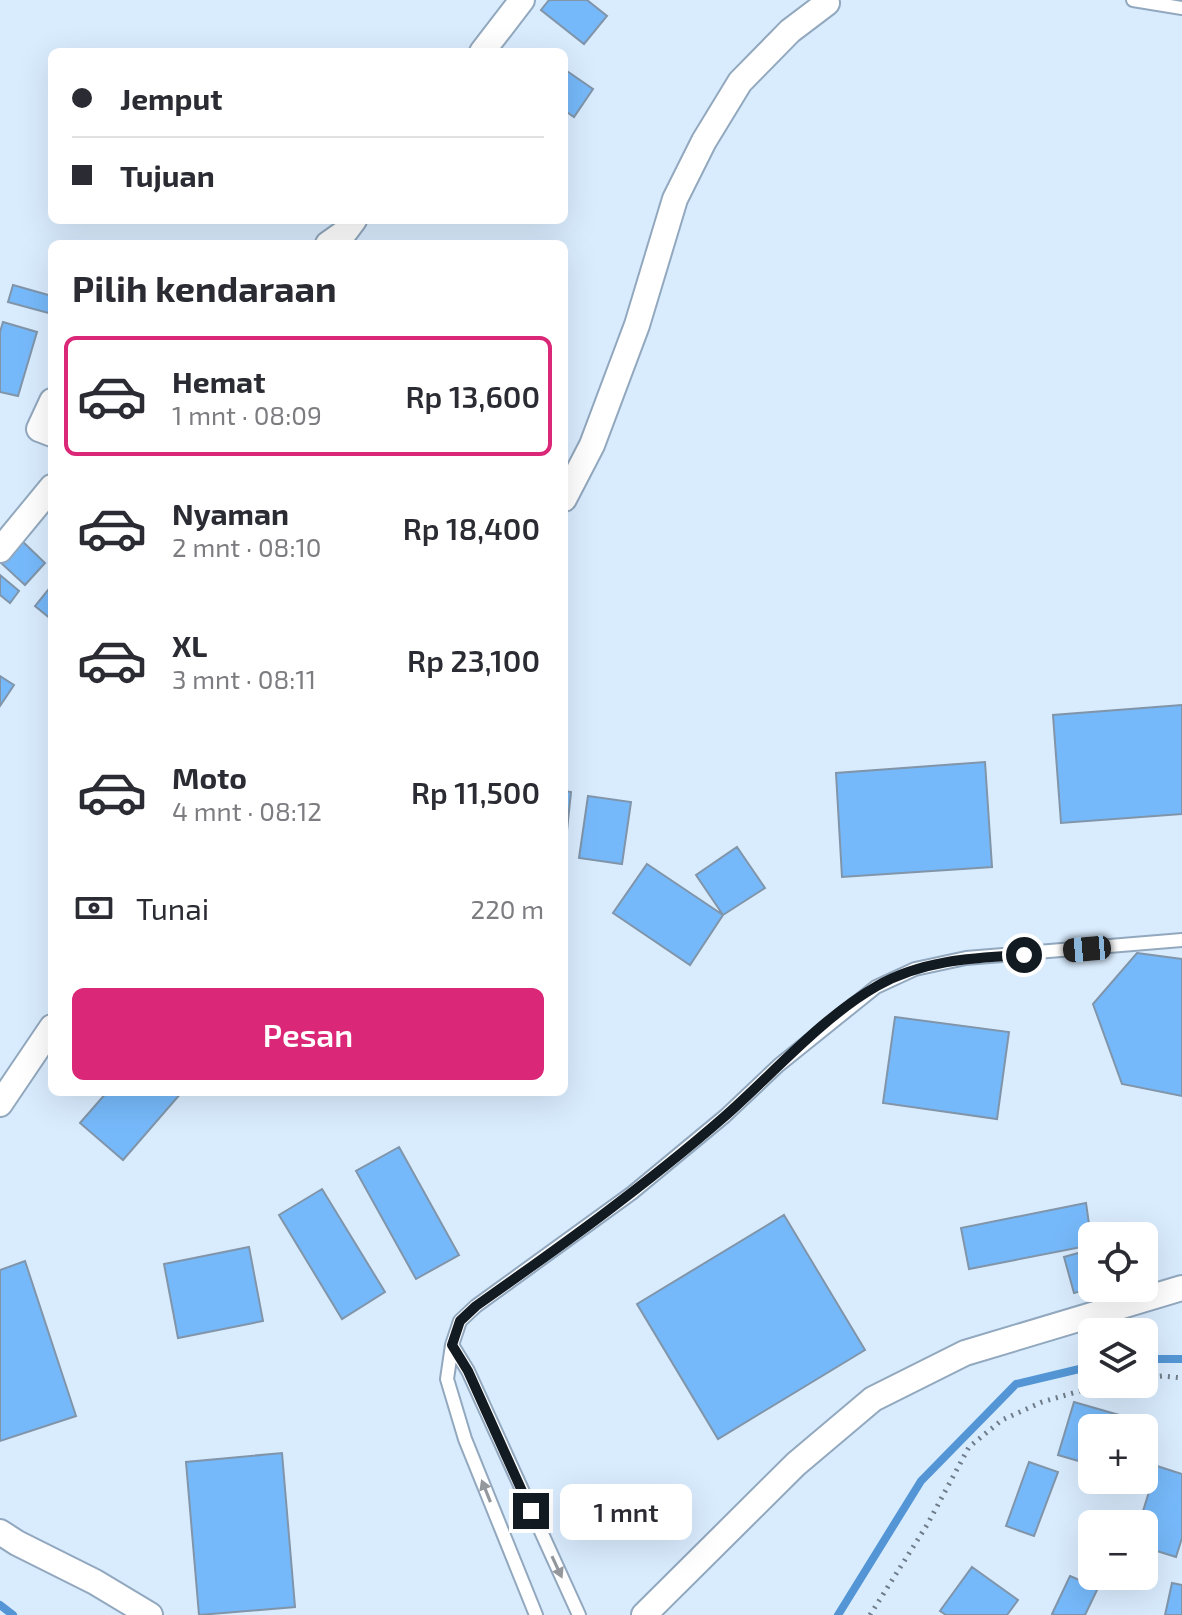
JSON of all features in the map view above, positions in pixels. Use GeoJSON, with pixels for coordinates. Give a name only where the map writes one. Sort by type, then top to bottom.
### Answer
{"type":"FeatureCollection","features":[{"type":"Feature","properties":{"kind":"street"},"geometry":{"type":"LineString","coordinates":[[485,48],[522,0]]}},
{"type":"Feature","properties":{"kind":"street"},"geometry":{"type":"LineString","coordinates":[[568,491],[592,445],[637,325],[675,199],[704,141],[740,82],[790,31],[831,1]]}},
{"type":"Feature","properties":{"kind":"street"},"geometry":{"type":"LineString","coordinates":[[334,240],[351,224]]}},
{"type":"Feature","properties":{"kind":"street"},"geometry":{"type":"LineString","coordinates":[[48,410],[39,429],[48,432]]}},
{"type":"Feature","properties":{"kind":"street"},"geometry":{"type":"LineString","coordinates":[[0,550],[48,492]]}},
{"type":"Feature","properties":{"kind":"street"},"geometry":{"type":"LineString","coordinates":[[0,1104],[48,1033]]}},
{"type":"Feature","properties":{"kind":"street"},"geometry":{"type":"LineString","coordinates":[[644,1615],[796,1464],[873,1399],[965,1353],[1182,1288]]}},
{"type":"Feature","properties":{"kind":"street"},"geometry":{"type":"LineString","coordinates":[[0,1532],[150,1615]]}},
{"type":"Feature","properties":{"kind":"lane"},"geometry":{"type":"LineString","coordinates":[[1133,0],[1182,8]]}},
{"type":"Feature","properties":{"kind":"lane"},"geometry":{"type":"LineString","coordinates":[[536,1615],[465,1439],[447,1379],[452,1345],[460,1321],[476,1306],[632,1193],[725,1116],[822,1028],[876,987],[915,969],[966,958],[1182,940]]}},
{"type":"Feature","properties":{"kind":"lane"},"geometry":{"type":"LineString","coordinates":[[452,1345],[468,1371],[579,1615]]}},
{"type":"Feature","properties":{"kind":"path"},"geometry":{"type":"LineString","coordinates":[[1158,1376],[1182,1378]]}},
{"type":"Feature","properties":{"kind":"path"},"geometry":{"type":"LineString","coordinates":[[870,1615],[927,1525],[969,1447],[1002,1420],[1042,1402],[1078,1392]]}},
{"type":"Feature","properties":{"kind":"building"},"geometry":{"type":"Polygon","coordinates":[[[549,0],[587,0],[607,16],[584,44],[541,10],[549,0]]]}},
{"type":"Feature","properties":{"kind":"building"},"geometry":{"type":"Polygon","coordinates":[[[568,72],[593,89],[574,117],[568,113],[568,72]]]}},
{"type":"Feature","properties":{"kind":"building"},"geometry":{"type":"Polygon","coordinates":[[[13,285],[48,295],[48,313],[8,302],[13,285]]]}},
{"type":"Feature","properties":{"kind":"building"},"geometry":{"type":"Polygon","coordinates":[[[3,322],[37,332],[18,396],[0,392],[0,332],[3,322]]]}},
{"type":"Feature","properties":{"kind":"building"},"geometry":{"type":"Polygon","coordinates":[[[20,539],[45,563],[25,585],[0,562],[20,539]]]}},
{"type":"Feature","properties":{"kind":"building"},"geometry":{"type":"Polygon","coordinates":[[[0,575],[19,591],[10,603],[0,595],[0,575]]]}},
{"type":"Feature","properties":{"kind":"building"},"geometry":{"type":"Polygon","coordinates":[[[48,590],[48,617],[35,606],[48,590]]]}},
{"type":"Feature","properties":{"kind":"building"},"geometry":{"type":"Polygon","coordinates":[[[0,676],[14,685],[0,706],[0,676]]]}},
{"type":"Feature","properties":{"kind":"building"},"geometry":{"type":"Polygon","coordinates":[[[1182,705],[1182,814],[1061,823],[1053,715],[1182,705]]]}},
{"type":"Feature","properties":{"kind":"building"},"geometry":{"type":"Polygon","coordinates":[[[985,762],[992,867],[842,877],[836,773],[985,762]]]}},
{"type":"Feature","properties":{"kind":"building"},"geometry":{"type":"Polygon","coordinates":[[[568,792],[571,792],[568,821],[568,792]]]}},
{"type":"Feature","properties":{"kind":"building"},"geometry":{"type":"Polygon","coordinates":[[[588,796],[631,802],[622,864],[579,858],[588,796]]]}},
{"type":"Feature","properties":{"kind":"building"},"geometry":{"type":"Polygon","coordinates":[[[737,847],[765,888],[723,915],[696,875],[737,847]]]}},
{"type":"Feature","properties":{"kind":"building"},"geometry":{"type":"Polygon","coordinates":[[[647,864],[723,915],[690,965],[613,913],[647,864]]]}},
{"type":"Feature","properties":{"kind":"building"},"geometry":{"type":"Polygon","coordinates":[[[1137,953],[1182,959],[1182,1096],[1122,1084],[1093,1004],[1137,953]]]}},
{"type":"Feature","properties":{"kind":"building"},"geometry":{"type":"Polygon","coordinates":[[[895,1017],[1009,1032],[997,1119],[883,1103],[895,1017]]]}},
{"type":"Feature","properties":{"kind":"building"},"geometry":{"type":"Polygon","coordinates":[[[104,1096],[179,1096],[123,1160],[80,1123],[104,1096]]]}},
{"type":"Feature","properties":{"kind":"building"},"geometry":{"type":"Polygon","coordinates":[[[399,1147],[459,1255],[416,1279],[356,1171],[399,1147]]]}},
{"type":"Feature","properties":{"kind":"building"},"geometry":{"type":"Polygon","coordinates":[[[322,1189],[385,1292],[342,1319],[279,1215],[322,1189]]]}},
{"type":"Feature","properties":{"kind":"building"},"geometry":{"type":"Polygon","coordinates":[[[1086,1203],[1089,1222],[1078,1222],[1078,1248],[969,1269],[961,1228],[1086,1203]]]}},
{"type":"Feature","properties":{"kind":"building"},"geometry":{"type":"Polygon","coordinates":[[[784,1215],[865,1350],[718,1439],[637,1304],[784,1215]]]}},
{"type":"Feature","properties":{"kind":"building"},"geometry":{"type":"Polygon","coordinates":[[[249,1247],[263,1321],[178,1338],[164,1264],[249,1247]]]}},
{"type":"Feature","properties":{"kind":"building"},"geometry":{"type":"Polygon","coordinates":[[[1078,1253],[1078,1292],[1074,1293],[1064,1257],[1078,1253]]]}},
{"type":"Feature","properties":{"kind":"building"},"geometry":{"type":"Polygon","coordinates":[[[25,1261],[76,1416],[0,1441],[0,1270],[25,1261]]]}},
{"type":"Feature","properties":{"kind":"building"},"geometry":{"type":"Polygon","coordinates":[[[1074,1402],[1116,1414],[1078,1414],[1078,1461],[1058,1455],[1074,1402]]]}},
{"type":"Feature","properties":{"kind":"building"},"geometry":{"type":"Polygon","coordinates":[[[282,1453],[295,1607],[199,1615],[186,1462],[282,1453]]]}},
{"type":"Feature","properties":{"kind":"building"},"geometry":{"type":"Polygon","coordinates":[[[1029,1462],[1058,1472],[1034,1536],[1006,1526],[1029,1462]]]}},
{"type":"Feature","properties":{"kind":"building"},"geometry":{"type":"Polygon","coordinates":[[[1158,1466],[1182,1474],[1182,1538],[1176,1557],[1158,1551],[1158,1510],[1143,1510],[1148,1494],[1158,1494],[1158,1466]]]}},
{"type":"Feature","properties":{"kind":"building"},"geometry":{"type":"Polygon","coordinates":[[[972,1567],[1018,1600],[1007,1615],[946,1615],[940,1611],[972,1567]]]}},
{"type":"Feature","properties":{"kind":"building"},"geometry":{"type":"Polygon","coordinates":[[[1070,1576],[1078,1579],[1078,1590],[1097,1590],[1085,1615],[1052,1614],[1070,1576]]]}},
{"type":"Feature","properties":{"kind":"building"},"geometry":{"type":"Polygon","coordinates":[[[1172,1583],[1182,1585],[1182,1615],[1165,1615],[1172,1583]]]}},
{"type":"Feature","properties":{"kind":"waterway"},"geometry":{"type":"LineString","coordinates":[[1158,1359],[1182,1359]]}},
{"type":"Feature","properties":{"kind":"waterway"},"geometry":{"type":"LineString","coordinates":[[838,1615],[921,1481],[1016,1384],[1078,1369]]}},
{"type":"Feature","properties":{"kind":"waterway"},"geometry":{"type":"LineString","coordinates":[[0,1605],[13,1615]]}},
{"type":"Feature","properties":{"kind":"route"},"geometry":{"type":"LineString","coordinates":[[531,1511],[468,1371],[452,1345],[460,1321],[476,1306],[632,1193],[725,1116],[833,1018],[876,987],[915,969],[966,958],[1024,955]]}}]}
